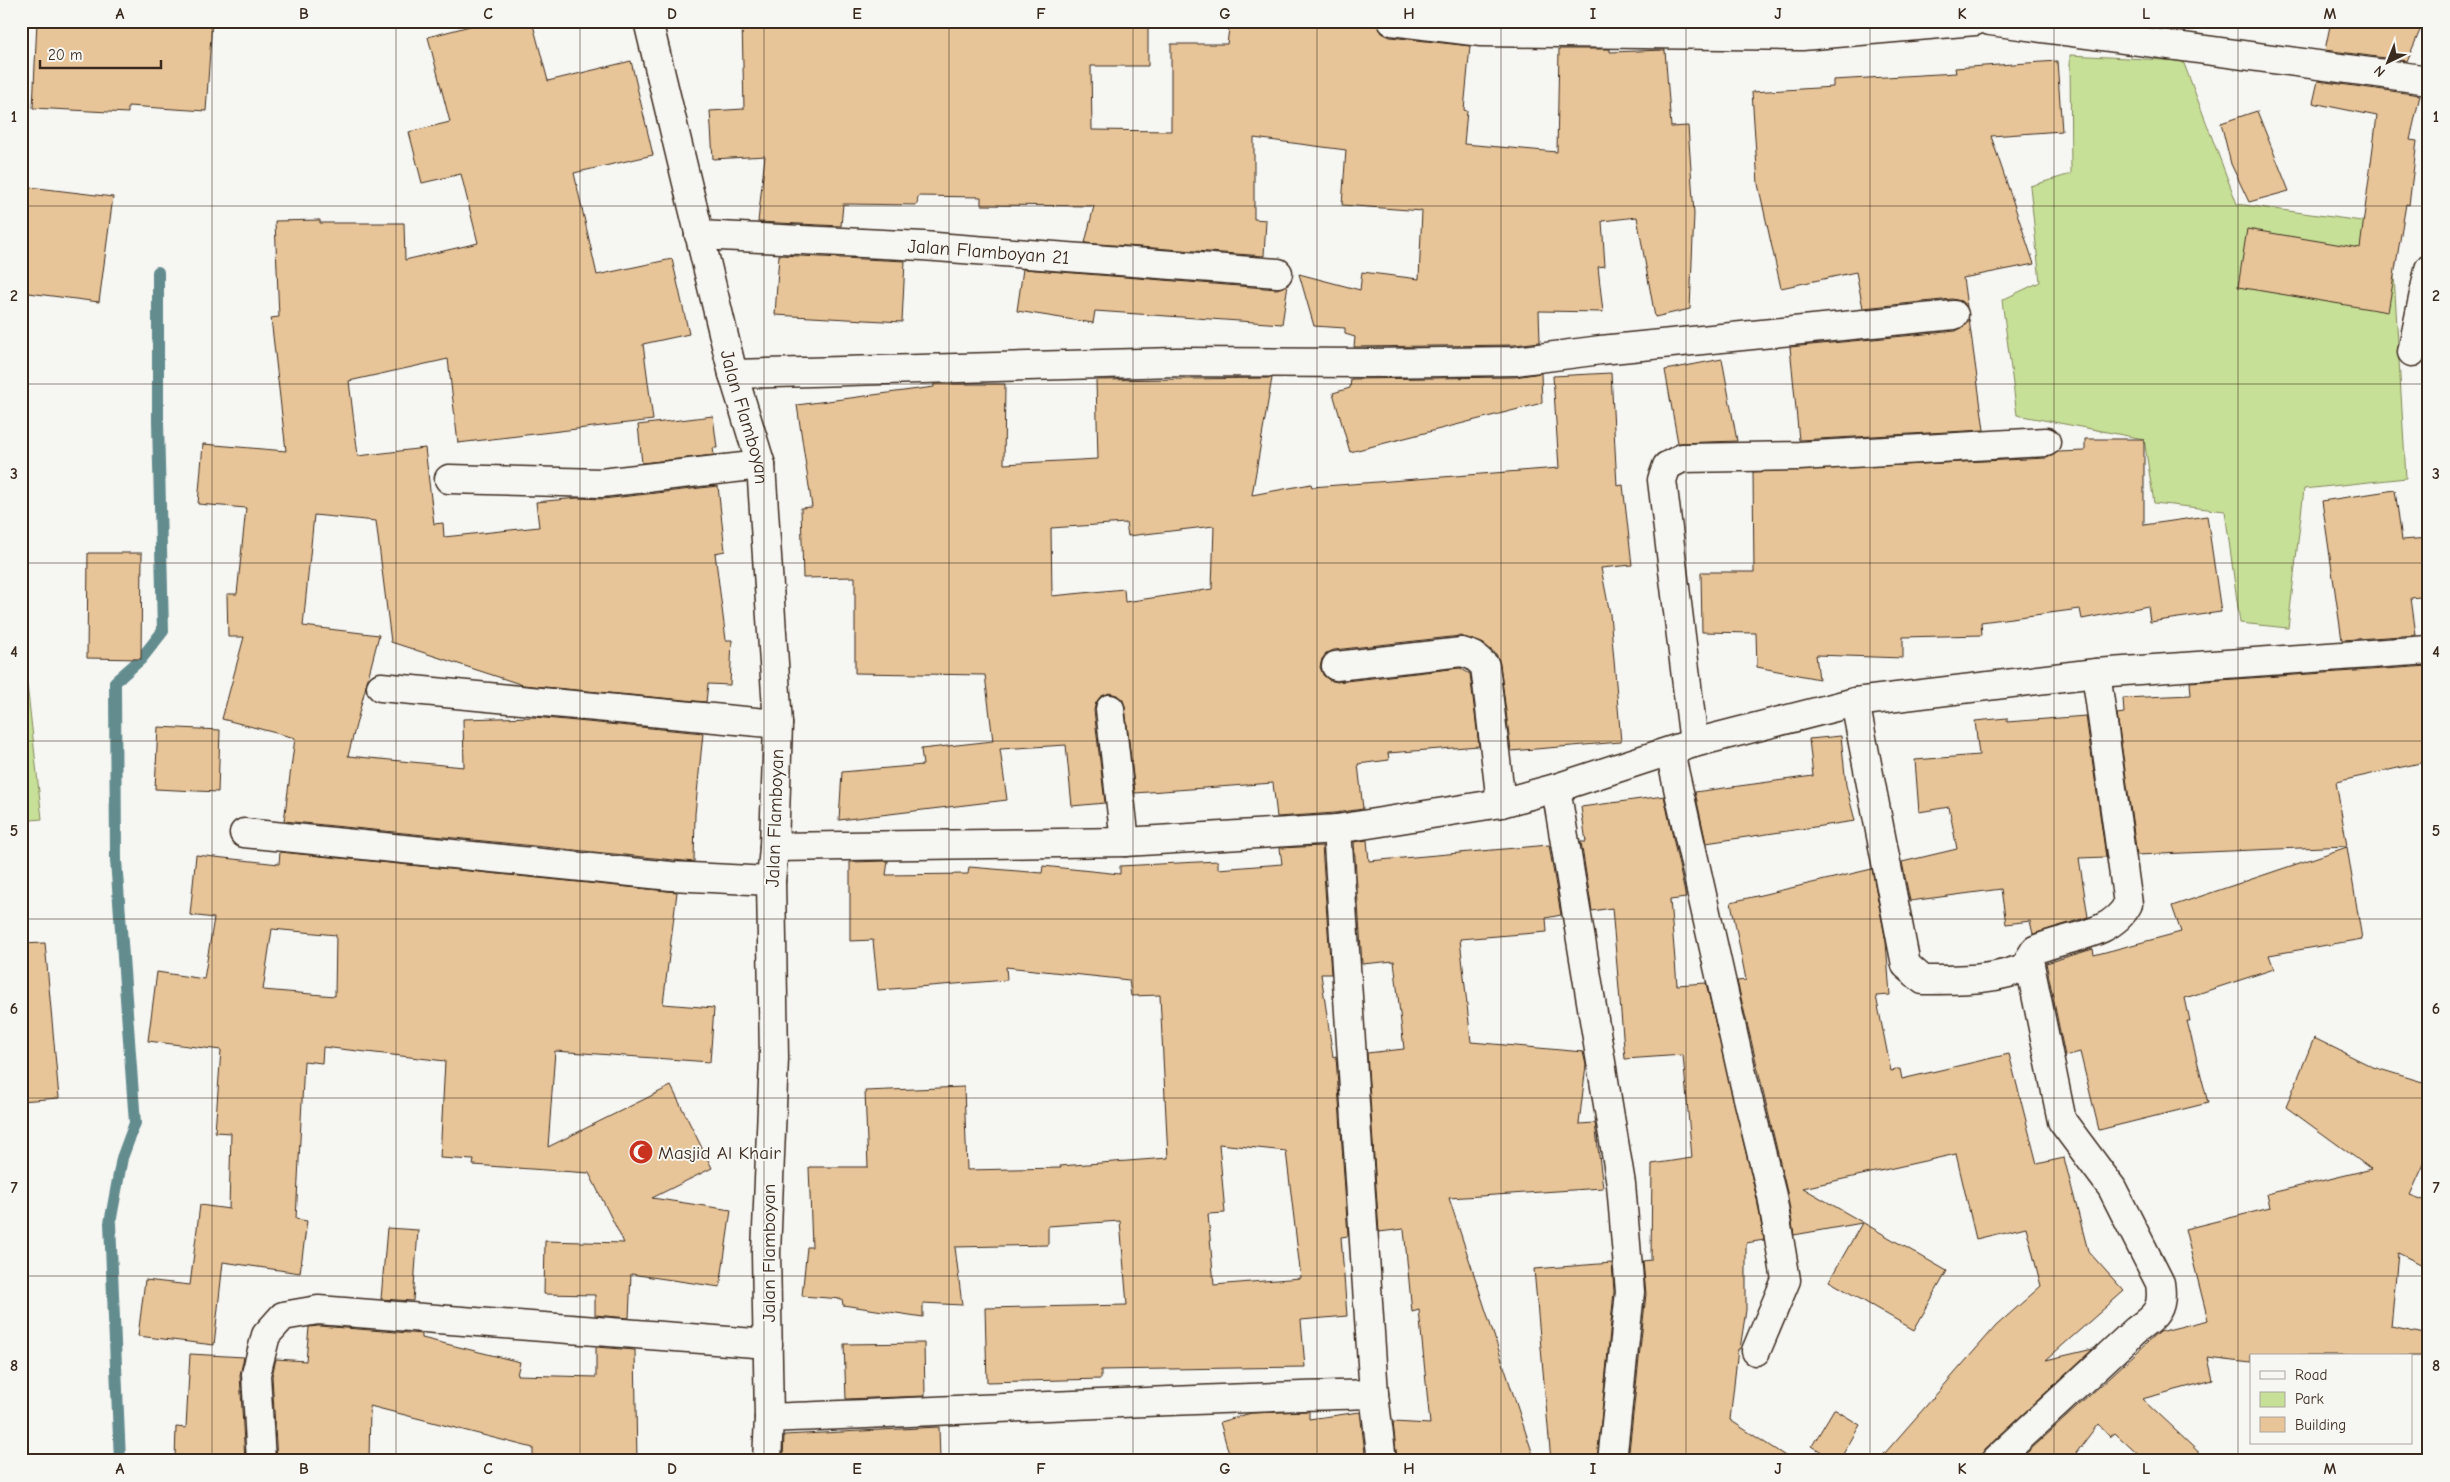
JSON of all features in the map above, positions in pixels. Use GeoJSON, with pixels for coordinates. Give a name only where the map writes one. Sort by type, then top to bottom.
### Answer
{"type":"FeatureCollection","features":[{"type":"Feature","properties":{"kind":"street","name":"Jalan Flamboyan"},"geometry":{"type":"LineString","coordinates":[[648,21],[733,374],[761,465],[778,724],[771,881],[774,1058],[766,1253],[769,1418],[767,1461]]}},
{"type":"Feature","properties":{"kind":"street"},"geometry":{"type":"LineString","coordinates":[[1392,21],[1481,32],[1802,36],[1975,21]]}},
{"type":"Feature","properties":{"kind":"street"},"geometry":{"type":"LineString","coordinates":[[1990,21],[2429,80]]}},
{"type":"Feature","properties":{"kind":"street","name":"Jalan Flamboyan 21"},"geometry":{"type":"LineString","coordinates":[[699,235],[923,246],[1278,273]]}},
{"type":"Feature","properties":{"kind":"street"},"geometry":{"type":"LineString","coordinates":[[2412,352],[2429,269]]}},
{"type":"Feature","properties":{"kind":"street"},"geometry":{"type":"LineString","coordinates":[[733,374],[1177,362],[1370,363],[1515,361],[1601,350],[1954,315]]}},
{"type":"Feature","properties":{"kind":"street"},"geometry":{"type":"LineString","coordinates":[[1756,1351],[1786,1280],[1772,1196],[1743,1078],[1682,748],[1662,480],[1667,466],[1682,458],[1799,456],[2046,442]]}},
{"type":"Feature","properties":{"kind":"street"},"geometry":{"type":"LineString","coordinates":[[449,479],[601,483],[761,465]]}},
{"type":"Feature","properties":{"kind":"street"},"geometry":{"type":"LineString","coordinates":[[774,847],[1124,842],[1337,829],[1501,803],[1556,788],[1682,748],[1855,702],[2096,673],[2429,650]]}},
{"type":"Feature","properties":{"kind":"street"},"geometry":{"type":"LineString","coordinates":[[1336,666],[1462,652],[1474,656],[1485,666],[1501,803]]}},
{"type":"Feature","properties":{"kind":"street"},"geometry":{"type":"LineString","coordinates":[[1995,1461],[2136,1331],[2156,1315],[2162,1299],[2160,1283],[2141,1242],[2112,1188],[2062,1120],[2030,965],[2030,958],[2035,950],[2101,929],[2122,914],[2128,904],[2096,673]]}},
{"type":"Feature","properties":{"kind":"street"},"geometry":{"type":"LineString","coordinates":[[381,688],[778,724]]}},
{"type":"Feature","properties":{"kind":"street"},"geometry":{"type":"LineString","coordinates":[[1855,702],[1906,965],[1923,980],[1991,977],[2014,973],[2030,965]]}},
{"type":"Feature","properties":{"kind":"street"},"geometry":{"type":"LineString","coordinates":[[1110,709],[1124,842]]}},
{"type":"Feature","properties":{"kind":"street"},"geometry":{"type":"LineString","coordinates":[[1556,788],[1620,1184],[1630,1292],[1612,1461]]}},
{"type":"Feature","properties":{"kind":"street"},"geometry":{"type":"LineString","coordinates":[[1337,829],[1374,1394],[1382,1461]]}},
{"type":"Feature","properties":{"kind":"street"},"geometry":{"type":"LineString","coordinates":[[244,833],[671,876],[771,881]]}},
{"type":"Feature","properties":{"kind":"street"},"geometry":{"type":"LineString","coordinates":[[261,1461],[256,1374],[266,1335],[283,1316],[318,1310],[768,1344]]}},
{"type":"Feature","properties":{"kind":"street"},"geometry":{"type":"LineString","coordinates":[[769,1418],[1207,1398],[1374,1394]]}},
{"type":"Feature","properties":{"kind":"green space"},"geometry":{"type":"Polygon","coordinates":[[[2070,55],[2183,61],[2237,204],[2391,225],[2406,478],[2304,489],[2288,628],[2240,623],[2225,511],[2154,503],[2144,439],[2017,415],[2002,300],[2040,282],[2030,186],[2071,174],[2070,55]]]}},
{"type":"Feature","properties":{"kind":"green space"},"geometry":{"type":"Polygon","coordinates":[[[21,684],[27,684],[42,819],[21,821],[21,684]]]}},
{"type":"Feature","properties":{"kind":"building"},"geometry":{"type":"Polygon","coordinates":[[[37,21],[212,21],[206,111],[128,106],[128,113],[33,108],[37,21]]]}},
{"type":"Feature","properties":{"kind":"building"},"geometry":{"type":"Polygon","coordinates":[[[489,21],[532,21],[548,81],[631,61],[653,155],[574,173],[597,275],[672,259],[689,334],[643,344],[653,420],[458,443],[448,359],[349,381],[358,456],[425,448],[434,524],[443,523],[444,537],[539,527],[536,502],[578,498],[603,499],[718,486],[725,551],[715,553],[726,640],[732,640],[730,685],[708,684],[706,702],[523,685],[391,642],[376,521],[314,515],[303,626],[379,635],[348,756],[464,767],[463,719],[534,717],[703,733],[695,814],[694,862],[284,821],[295,738],[222,719],[244,637],[228,637],[227,594],[237,594],[246,508],[198,504],[203,444],[286,451],[271,318],[279,317],[275,221],[320,220],[320,223],[404,223],[405,260],[478,243],[461,174],[422,183],[409,132],[450,122],[428,37],[489,21]]]}},
{"type":"Feature","properties":{"kind":"building"},"geometry":{"type":"Polygon","coordinates":[[[742,21],[1148,21],[1148,66],[1091,66],[1092,130],[1171,131],[1171,44],[1227,44],[1230,21],[1377,22],[1382,33],[1390,37],[1470,46],[1464,110],[1467,111],[1464,144],[1557,152],[1559,49],[1610,49],[1610,52],[1665,50],[1671,127],[1688,126],[1694,214],[1690,309],[1655,317],[1637,217],[1602,221],[1605,266],[1598,267],[1603,312],[1539,311],[1540,342],[1514,345],[1354,347],[1355,337],[1345,334],[1345,328],[1314,326],[1299,274],[1360,290],[1362,272],[1419,279],[1422,211],[1342,205],[1346,150],[1254,138],[1254,219],[1266,220],[1264,256],[1085,243],[1094,206],[981,205],[981,197],[918,196],[917,205],[843,204],[841,226],[758,222],[765,156],[713,159],[710,111],[744,109],[742,21]]]}},
{"type":"Feature","properties":{"kind":"building"},"geometry":{"type":"Polygon","coordinates":[[[2331,21],[2424,21],[2407,61],[2325,50],[2331,21]]]}},
{"type":"Feature","properties":{"kind":"building"},"geometry":{"type":"Polygon","coordinates":[[[2057,61],[2062,131],[1991,136],[2034,264],[1963,278],[1967,307],[1961,301],[1952,299],[1863,308],[1856,272],[1781,288],[1758,184],[1752,92],[1833,87],[1833,80],[1956,73],[1955,68],[2057,61]]]}},
{"type":"Feature","properties":{"kind":"building"},"geometry":{"type":"Polygon","coordinates":[[[2318,81],[2420,95],[2410,140],[2417,141],[2409,205],[2406,204],[2388,312],[2238,287],[2247,229],[2360,248],[2377,116],[2313,103],[2318,81]]]}},
{"type":"Feature","properties":{"kind":"building"},"geometry":{"type":"Polygon","coordinates":[[[2257,111],[2289,191],[2249,202],[2231,164],[2221,123],[2257,111]]]}},
{"type":"Feature","properties":{"kind":"building"},"geometry":{"type":"Polygon","coordinates":[[[21,186],[113,197],[99,302],[21,292],[21,186]]]}},
{"type":"Feature","properties":{"kind":"building"},"geometry":{"type":"Polygon","coordinates":[[[779,255],[905,261],[902,322],[775,315],[779,255]]]}},
{"type":"Feature","properties":{"kind":"building"},"geometry":{"type":"Polygon","coordinates":[[[1023,269],[1277,289],[1288,284],[1282,324],[1095,311],[1093,323],[1017,311],[1023,269]]]}},
{"type":"Feature","properties":{"kind":"building"},"geometry":{"type":"Polygon","coordinates":[[[1969,319],[1984,430],[1799,440],[1790,347],[1956,331],[1963,327],[1969,319]]]}},
{"type":"Feature","properties":{"kind":"building"},"geometry":{"type":"Polygon","coordinates":[[[1722,359],[1737,441],[1678,443],[1665,370],[1722,359]]]}},
{"type":"Feature","properties":{"kind":"building"},"geometry":{"type":"Polygon","coordinates":[[[1541,373],[1542,403],[1350,452],[1333,393],[1350,388],[1351,379],[1515,377],[1541,373]]]}},
{"type":"Feature","properties":{"kind":"building"},"geometry":{"type":"Polygon","coordinates":[[[1611,373],[1617,486],[1623,485],[1632,565],[1601,568],[1610,614],[1621,742],[1511,751],[1500,664],[1496,654],[1484,644],[1460,636],[1334,650],[1327,653],[1322,659],[1320,667],[1323,675],[1329,680],[1337,682],[1460,668],[1470,674],[1479,746],[1388,753],[1389,760],[1358,764],[1363,809],[1277,817],[1273,783],[1135,793],[1125,707],[1123,700],[1117,695],[1109,693],[1100,697],[1094,710],[1105,803],[1072,806],[1066,745],[1000,749],[1007,800],[839,820],[842,772],[923,765],[921,749],[993,741],[985,675],[855,673],[855,577],[803,578],[801,508],[812,507],[797,405],[934,387],[934,384],[1005,384],[1004,464],[1098,459],[1096,380],[1272,378],[1252,495],[1311,484],[1312,487],[1559,468],[1553,376],[1611,373]],[[1126,523],[1051,528],[1052,596],[1124,589],[1125,602],[1212,589],[1214,526],[1128,536],[1126,523]]]}},
{"type":"Feature","properties":{"kind":"building"},"geometry":{"type":"Polygon","coordinates":[[[713,416],[717,448],[713,448],[714,455],[642,463],[638,425],[713,416]]]}},
{"type":"Feature","properties":{"kind":"building"},"geometry":{"type":"Polygon","coordinates":[[[2085,439],[2144,439],[2144,525],[2207,516],[2221,612],[2150,622],[2148,606],[2082,619],[2080,609],[1981,622],[1982,635],[1903,637],[1903,658],[1816,655],[1819,679],[1757,667],[1756,633],[1702,632],[1701,572],[1754,572],[1753,472],[2047,458],[2058,452],[2085,451],[2085,439]]]}},
{"type":"Feature","properties":{"kind":"building"},"geometry":{"type":"Polygon","coordinates":[[[2395,490],[2402,540],[2429,538],[2429,596],[2411,598],[2416,635],[2342,640],[2322,501],[2395,490]]]}},
{"type":"Feature","properties":{"kind":"building"},"geometry":{"type":"Polygon","coordinates":[[[88,553],[142,553],[141,659],[87,658],[88,553]]]}},
{"type":"Feature","properties":{"kind":"building"},"geometry":{"type":"Polygon","coordinates":[[[2429,666],[2429,761],[2336,782],[2347,846],[2137,855],[2117,714],[2124,713],[2123,698],[2191,695],[2190,682],[2429,666]]]}},
{"type":"Feature","properties":{"kind":"building"},"geometry":{"type":"Polygon","coordinates":[[[2086,716],[2106,857],[2079,858],[2088,917],[2033,934],[2030,921],[2006,924],[2001,889],[1910,901],[1902,862],[1957,849],[1949,807],[1919,812],[1915,760],[1979,755],[1975,721],[2007,718],[2007,722],[2086,716]]]}},
{"type":"Feature","properties":{"kind":"building"},"geometry":{"type":"Polygon","coordinates":[[[158,727],[220,730],[218,792],[155,789],[158,727]]]}},
{"type":"Feature","properties":{"kind":"building"},"geometry":{"type":"Polygon","coordinates":[[[1841,736],[1846,785],[1855,821],[1706,843],[1695,792],[1813,776],[1809,739],[1841,736]]]}},
{"type":"Feature","properties":{"kind":"building"},"geometry":{"type":"Polygon","coordinates":[[[1664,796],[1686,898],[1670,900],[1677,985],[1706,983],[1757,1199],[1764,1240],[1746,1243],[1746,1310],[1740,1349],[1738,1349],[1730,1420],[1793,1461],[1628,1461],[1646,1294],[1643,1261],[1651,1260],[1652,1164],[1692,1158],[1683,1055],[1625,1059],[1612,908],[1592,911],[1581,842],[1586,842],[1581,807],[1664,796]]]}},
{"type":"Feature","properties":{"kind":"building"},"geometry":{"type":"Polygon","coordinates":[[[1367,840],[1369,861],[1549,845],[1561,915],[1546,918],[1547,932],[1460,939],[1471,1042],[1583,1052],[1586,1065],[1579,1124],[1595,1123],[1603,1188],[1449,1198],[1535,1461],[1397,1461],[1393,1422],[1430,1424],[1419,1310],[1412,1312],[1404,1229],[1379,1232],[1367,1053],[1404,1049],[1394,961],[1362,964],[1354,842],[1367,840]]]}},
{"type":"Feature","properties":{"kind":"building"},"geometry":{"type":"Polygon","coordinates":[[[1322,846],[1331,974],[1321,974],[1333,1057],[1336,1056],[1348,1236],[1341,1237],[1347,1316],[1301,1320],[1305,1367],[1101,1370],[1101,1379],[987,1382],[985,1308],[1127,1305],[1120,1221],[1048,1226],[1048,1245],[955,1247],[962,1305],[923,1303],[923,1317],[843,1305],[842,1299],[802,1296],[807,1247],[812,1247],[809,1167],[868,1167],[865,1091],[964,1087],[967,1170],[1061,1168],[1060,1166],[1168,1158],[1160,995],[1131,996],[1129,980],[1006,967],[1007,980],[878,990],[873,940],[850,941],[850,862],[888,861],[886,875],[968,874],[969,867],[1042,873],[1043,866],[1120,874],[1120,866],[1218,861],[1218,869],[1282,864],[1280,848],[1322,846]],[[1219,1144],[1225,1213],[1208,1214],[1214,1285],[1301,1278],[1286,1151],[1219,1144]]]}},
{"type":"Feature","properties":{"kind":"building"},"geometry":{"type":"Polygon","coordinates":[[[2347,847],[2362,939],[2269,955],[2274,969],[2185,998],[2190,1021],[2187,1021],[2208,1103],[2099,1130],[2080,1052],[2065,1056],[2046,963],[2093,949],[2094,955],[2181,932],[2172,906],[2347,847]]]}},
{"type":"Feature","properties":{"kind":"building"},"geometry":{"type":"Polygon","coordinates":[[[280,852],[677,892],[663,1004],[714,1008],[710,1062],[555,1051],[548,1147],[671,1086],[712,1168],[652,1198],[731,1210],[720,1287],[631,1274],[629,1318],[595,1315],[595,1295],[544,1294],[545,1241],[624,1243],[589,1173],[473,1165],[474,1160],[440,1158],[445,1061],[323,1047],[322,1063],[304,1061],[296,1219],[307,1221],[300,1273],[223,1262],[214,1345],[138,1336],[145,1280],[190,1285],[200,1205],[229,1209],[231,1133],[215,1132],[221,1050],[148,1041],[157,972],[204,979],[214,918],[190,915],[196,855],[279,864],[280,852]],[[272,929],[263,990],[335,996],[336,935],[272,929]]]}},
{"type":"Feature","properties":{"kind":"building"},"geometry":{"type":"Polygon","coordinates":[[[1872,869],[1886,942],[1890,995],[1876,996],[1891,1071],[1900,1069],[1902,1079],[2009,1054],[2037,1164],[2064,1158],[2088,1251],[2124,1291],[2046,1360],[2093,1349],[1984,1450],[1980,1461],[1878,1461],[1996,1326],[2041,1286],[2026,1227],[1976,1239],[1956,1154],[1803,1188],[1947,1271],[1914,1330],[1829,1281],[1862,1223],[1794,1235],[1787,1192],[1737,981],[1746,980],[1731,902],[1872,869]]]}},
{"type":"Feature","properties":{"kind":"building"},"geometry":{"type":"Polygon","coordinates":[[[45,943],[59,1098],[21,1101],[21,944],[45,943]]]}},
{"type":"Feature","properties":{"kind":"building"},"geometry":{"type":"Polygon","coordinates":[[[2314,1038],[2373,1067],[2429,1084],[2429,1153],[2410,1195],[2429,1202],[2429,1268],[2398,1253],[2391,1327],[2429,1335],[2429,1356],[2412,1356],[2412,1354],[2250,1354],[2250,1363],[2208,1358],[2213,1380],[2142,1399],[2208,1461],[2145,1461],[2115,1433],[2110,1437],[2098,1424],[2070,1461],[2018,1461],[2159,1332],[2208,1320],[2185,1229],[2270,1208],[2267,1194],[2371,1169],[2286,1107],[2314,1038]]]}},
{"type":"Feature","properties":{"kind":"building"},"geometry":{"type":"Polygon","coordinates":[[[387,1228],[418,1230],[413,1301],[381,1299],[387,1228]]]}},
{"type":"Feature","properties":{"kind":"building"},"geometry":{"type":"Polygon","coordinates":[[[1612,1263],[1614,1292],[1597,1461],[1551,1461],[1534,1269],[1612,1263]]]}},
{"type":"Feature","properties":{"kind":"building"},"geometry":{"type":"Polygon","coordinates":[[[319,1326],[422,1334],[422,1338],[520,1362],[517,1375],[596,1377],[596,1347],[635,1350],[637,1461],[533,1461],[533,1448],[370,1406],[369,1461],[277,1461],[272,1376],[276,1359],[306,1361],[309,1327],[319,1326]]]}},
{"type":"Feature","properties":{"kind":"building"},"geometry":{"type":"Polygon","coordinates":[[[924,1343],[925,1396],[846,1399],[844,1344],[924,1343]]]}},
{"type":"Feature","properties":{"kind":"building"},"geometry":{"type":"Polygon","coordinates":[[[190,1354],[244,1357],[240,1375],[245,1461],[175,1461],[176,1427],[186,1428],[190,1354]]]}},
{"type":"Feature","properties":{"kind":"building"},"geometry":{"type":"Polygon","coordinates":[[[1834,1409],[1860,1425],[1839,1461],[1812,1446],[1834,1409]]]}},
{"type":"Feature","properties":{"kind":"building"},"geometry":{"type":"Polygon","coordinates":[[[1309,1411],[1309,1419],[1360,1412],[1366,1461],[1231,1461],[1220,1422],[1251,1413],[1309,1411]]]}},
{"type":"Feature","properties":{"kind":"building"},"geometry":{"type":"Polygon","coordinates":[[[939,1427],[940,1461],[783,1461],[784,1435],[939,1427]]]}},
{"type":"Feature","properties":{"kind":"waterway"},"geometry":{"type":"LineString","coordinates":[[120,1461],[110,1223],[122,1158],[135,1123],[116,860],[115,682],[141,659],[163,631],[158,422],[158,272]]}},
{"type":"Feature","properties":{"kind":"place","name":"Masjid Al Khair"},"geometry":{"type":"Point","coordinates":[641,1152]}}]}
